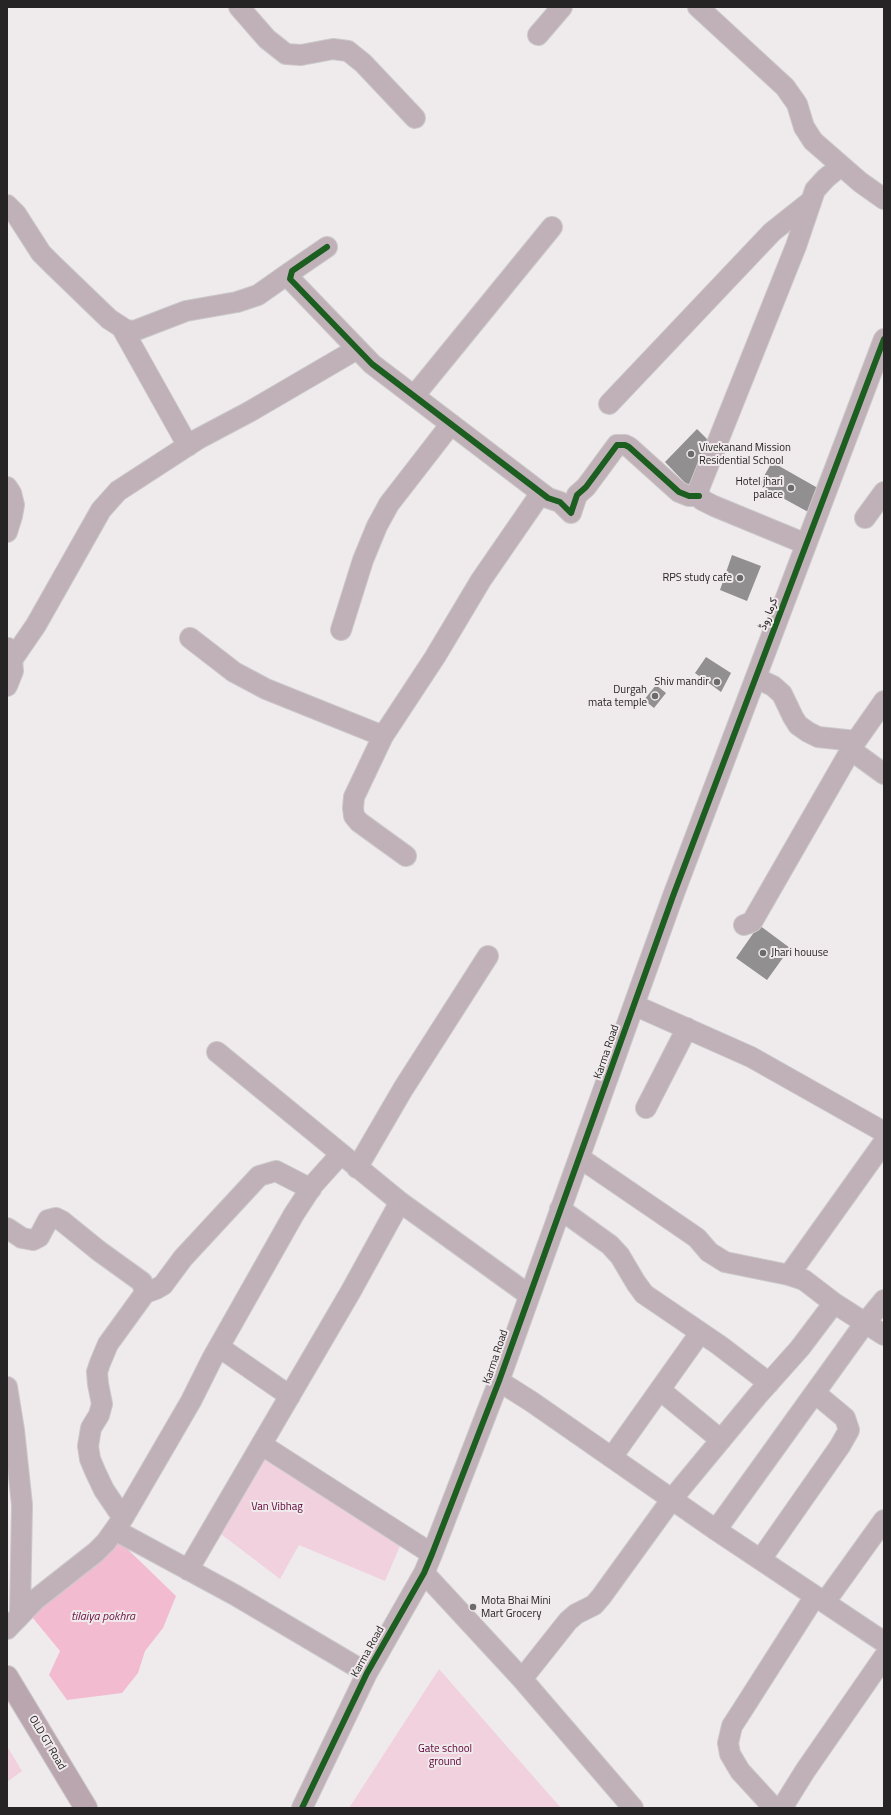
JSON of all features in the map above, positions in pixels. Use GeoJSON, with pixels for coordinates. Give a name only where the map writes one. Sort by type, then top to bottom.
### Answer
{"type":"FeatureCollection","features":[{"type":"Feature","properties":{"kind":"main road","name":"OLD GT Road"},"geometry":{"type":"LineString","coordinates":[[7,1677],[86,1808]]}},
{"type":"Feature","properties":{"kind":"main road","name":"OLD GT Road"},"geometry":{"type":"LineString","coordinates":[[7,1701],[71,1808]]}},
{"type":"Feature","properties":{"kind":"street"},"geometry":{"type":"LineString","coordinates":[[239,7],[267,39],[286,54],[301,55],[333,49],[348,51],[363,63],[415,118]]}},
{"type":"Feature","properties":{"kind":"street"},"geometry":{"type":"LineString","coordinates":[[538,35],[562,7]]}},
{"type":"Feature","properties":{"kind":"street"},"geometry":{"type":"LineString","coordinates":[[698,7],[785,87],[797,104],[804,127],[813,141],[860,182],[884,199]]}},
{"type":"Feature","properties":{"kind":"street"},"geometry":{"type":"LineString","coordinates":[[806,544],[714,506],[702,500],[698,491],[796,246],[811,200],[820,183],[841,166]]}},
{"type":"Feature","properties":{"kind":"street"},"geometry":{"type":"LineString","coordinates":[[609,404],[772,232],[811,200]]}},
{"type":"Feature","properties":{"kind":"street"},"geometry":{"type":"LineString","coordinates":[[7,206],[16,214],[41,253],[104,314],[122,328],[188,446]]}},
{"type":"Feature","properties":{"kind":"street"},"geometry":{"type":"LineString","coordinates":[[414,396],[552,227]]}},
{"type":"Feature","properties":{"kind":"street"},"geometry":{"type":"LineString","coordinates":[[122,328],[134,330],[186,311],[237,302],[258,295],[327,247]]}},
{"type":"Feature","properties":{"kind":"street"},"geometry":{"type":"LineString","coordinates":[[292,271],[290,279],[372,364],[548,498],[560,502],[571,512],[577,495],[586,488],[618,445],[625,445],[679,492],[689,496],[699,496]]}},
{"type":"Feature","properties":{"kind":"street","name":"کرما روڈ"},"geometry":{"type":"LineString","coordinates":[[673,896],[806,544],[878,372],[884,339]]}},
{"type":"Feature","properties":{"kind":"street"},"geometry":{"type":"LineString","coordinates":[[7,686],[13,671],[10,653],[36,625],[100,510],[118,491],[188,446],[357,349]]}},
{"type":"Feature","properties":{"kind":"street"},"geometry":{"type":"LineString","coordinates":[[341,630],[363,560],[377,526],[389,504],[451,424]]}},
{"type":"Feature","properties":{"kind":"street"},"geometry":{"type":"LineString","coordinates":[[7,488],[11,493],[14,505],[7,532]]}},
{"type":"Feature","properties":{"kind":"street"},"geometry":{"type":"LineString","coordinates":[[865,518],[884,492]]}},
{"type":"Feature","properties":{"kind":"street"},"geometry":{"type":"LineString","coordinates":[[406,856],[359,822],[354,816],[354,797],[383,736],[435,656],[481,580],[542,493]]}},
{"type":"Feature","properties":{"kind":"street"},"geometry":{"type":"LineString","coordinates":[[190,638],[234,672],[266,690],[383,736]]}},
{"type":"Feature","properties":{"kind":"street"},"geometry":{"type":"LineString","coordinates":[[756,678],[773,686],[782,694],[798,725],[818,737],[853,746],[884,774]]}},
{"type":"Feature","properties":{"kind":"street"},"geometry":{"type":"LineString","coordinates":[[744,925],[752,922],[853,746],[884,701]]}},
{"type":"Feature","properties":{"kind":"street","name":"Karma Road"},"geometry":{"type":"LineString","coordinates":[[302,1808],[367,1673],[424,1573],[432,1554],[499,1381],[673,896]]}},
{"type":"Feature","properties":{"kind":"street"},"geometry":{"type":"LineString","coordinates":[[357,1168],[403,1089],[488,956]]}},
{"type":"Feature","properties":{"kind":"street"},"geometry":{"type":"LineString","coordinates":[[634,1004],[751,1057],[884,1132]]}},
{"type":"Feature","properties":{"kind":"street"},"geometry":{"type":"LineString","coordinates":[[646,1108],[687,1028]]}},
{"type":"Feature","properties":{"kind":"street"},"geometry":{"type":"LineString","coordinates":[[217,1052],[340,1155],[400,1202],[529,1295]]}},
{"type":"Feature","properties":{"kind":"street"},"geometry":{"type":"LineString","coordinates":[[789,1275],[884,1142]]}},
{"type":"Feature","properties":{"kind":"street"},"geometry":{"type":"LineString","coordinates":[[7,1629],[35,1600],[96,1552],[119,1524],[191,1402],[219,1347],[294,1214],[310,1189],[340,1155]]}},
{"type":"Feature","properties":{"kind":"street"},"geometry":{"type":"LineString","coordinates":[[580,1158],[697,1238],[709,1252],[725,1262],[789,1275],[804,1280],[834,1303],[884,1335]]}},
{"type":"Feature","properties":{"kind":"street"},"geometry":{"type":"LineString","coordinates":[[310,1189],[276,1171],[259,1176],[187,1254],[163,1284],[156,1289],[145,1293],[108,1344],[100,1363],[97,1372],[102,1404],[99,1415],[91,1428],[88,1446],[90,1459],[119,1524],[188,1570],[235,1595],[367,1673]]}},
{"type":"Feature","properties":{"kind":"street"},"geometry":{"type":"LineString","coordinates":[[188,1570],[262,1445],[400,1202]]}},
{"type":"Feature","properties":{"kind":"street"},"geometry":{"type":"LineString","coordinates":[[560,1209],[610,1245],[620,1256],[636,1284],[644,1294],[769,1383]]}},
{"type":"Feature","properties":{"kind":"street"},"geometry":{"type":"LineString","coordinates":[[7,1228],[22,1238],[33,1240],[39,1237],[48,1220],[56,1218],[142,1282],[145,1293]]}},
{"type":"Feature","properties":{"kind":"street"},"geometry":{"type":"LineString","coordinates":[[716,1530],[865,1323],[884,1300]]}},
{"type":"Feature","properties":{"kind":"street"},"geometry":{"type":"LineString","coordinates":[[522,1678],[568,1621],[576,1614],[594,1605],[601,1597],[672,1499],[800,1348],[834,1303]]}},
{"type":"Feature","properties":{"kind":"street"},"geometry":{"type":"LineString","coordinates":[[612,1457],[700,1333]]}},
{"type":"Feature","properties":{"kind":"street"},"geometry":{"type":"LineString","coordinates":[[219,1347],[290,1396]]}},
{"type":"Feature","properties":{"kind":"street"},"geometry":{"type":"LineString","coordinates":[[499,1381],[532,1402],[716,1530],[884,1642]]}},
{"type":"Feature","properties":{"kind":"street"},"geometry":{"type":"LineString","coordinates":[[7,1387],[14,1430],[22,1505],[20,1614]]}},
{"type":"Feature","properties":{"kind":"street"},"geometry":{"type":"LineString","coordinates":[[660,1390],[721,1440]]}},
{"type":"Feature","properties":{"kind":"street"},"geometry":{"type":"LineString","coordinates":[[761,1560],[844,1441],[850,1430],[845,1418],[815,1393]]}},
{"type":"Feature","properties":{"kind":"street"},"geometry":{"type":"LineString","coordinates":[[262,1445],[432,1554]]}},
{"type":"Feature","properties":{"kind":"street"},"geometry":{"type":"LineString","coordinates":[[774,1808],[740,1771],[730,1754],[728,1743],[732,1726],[820,1599],[884,1520]]}},
{"type":"Feature","properties":{"kind":"street"},"geometry":{"type":"LineString","coordinates":[[424,1573],[522,1678],[633,1808]]}},
{"type":"Feature","properties":{"kind":"street"},"geometry":{"type":"LineString","coordinates":[[782,1808],[805,1771],[884,1657]]}},
{"type":"Feature","properties":{"kind":"green space","name":"Van Vibhag"},"geometry":{"type":"Polygon","coordinates":[[[262,1445],[403,1539],[385,1581],[299,1545],[280,1579],[213,1528],[262,1445]]]}},
{"type":"Feature","properties":{"kind":"green space","name":"Gate school ground"},"geometry":{"type":"Polygon","coordinates":[[[439,1669],[561,1808],[349,1808],[439,1669]]]}},
{"type":"Feature","properties":{"kind":"green space"},"geometry":{"type":"Polygon","coordinates":[[[7,1746],[22,1771],[7,1782],[7,1746]]]}},
{"type":"Feature","properties":{"kind":"water","name":"tilaiya pokhra"},"geometry":{"type":"Polygon","coordinates":[[[115,1537],[176,1596],[163,1628],[145,1651],[138,1673],[122,1693],[67,1700],[49,1675],[60,1651],[32,1617],[30,1604],[115,1537]]]}},
{"type":"Feature","properties":{"kind":"building","name":"Vivekanand Mission Residential School"},"geometry":{"type":"Polygon","coordinates":[[[697,429],[715,447],[691,489],[665,462],[697,429]]]}},
{"type":"Feature","properties":{"kind":"building","name":"Hotel jhari palace"},"geometry":{"type":"Polygon","coordinates":[[[772,462],[823,491],[810,513],[759,485],[772,462]]]}},
{"type":"Feature","properties":{"kind":"building","name":"RPS study cafe"},"geometry":{"type":"Polygon","coordinates":[[[732,555],[761,566],[747,601],[720,590],[732,555]]]}},
{"type":"Feature","properties":{"kind":"building","name":"Shiv mandir"},"geometry":{"type":"Polygon","coordinates":[[[706,657],[731,673],[721,692],[695,673],[706,657]]]}},
{"type":"Feature","properties":{"kind":"building","name":"Durgah mata temple"},"geometry":{"type":"Polygon","coordinates":[[[656,685],[666,693],[654,708],[644,700],[656,685]]]}},
{"type":"Feature","properties":{"kind":"building","name":"Jhari houuse"},"geometry":{"type":"Polygon","coordinates":[[[759,925],[790,948],[767,980],[736,958],[759,925]]]}},
{"type":"Feature","properties":{"kind":"cycle path"},"geometry":{"type":"LineString","coordinates":[[327,247],[292,271],[290,279],[372,364],[548,498],[560,502],[571,513],[577,495],[586,487],[617,445],[625,445],[629,447],[679,492],[689,496],[699,496]]}},
{"type":"Feature","properties":{"kind":"cycle path"},"geometry":{"type":"LineString","coordinates":[[302,1808],[367,1673],[424,1573],[432,1554],[499,1381],[673,896],[884,339]]}},
{"type":"Feature","properties":{"kind":"place","name":"Vivekanand Mission Residential School"},"geometry":{"type":"Point","coordinates":[691,454]}},
{"type":"Feature","properties":{"kind":"place","name":"Hotel jhari palace"},"geometry":{"type":"Point","coordinates":[791,488]}},
{"type":"Feature","properties":{"kind":"place","name":"RPS study cafe"},"geometry":{"type":"Point","coordinates":[740,578]}},
{"type":"Feature","properties":{"kind":"place","name":"Shiv mandir"},"geometry":{"type":"Point","coordinates":[717,682]}},
{"type":"Feature","properties":{"kind":"place","name":"Durgah mata temple"},"geometry":{"type":"Point","coordinates":[655,696]}},
{"type":"Feature","properties":{"kind":"place","name":"Jhari houuse"},"geometry":{"type":"Point","coordinates":[763,953]}},
{"type":"Feature","properties":{"kind":"place","name":"Mota Bhai Mini Mart Grocery"},"geometry":{"type":"Point","coordinates":[473,1607]}}]}
